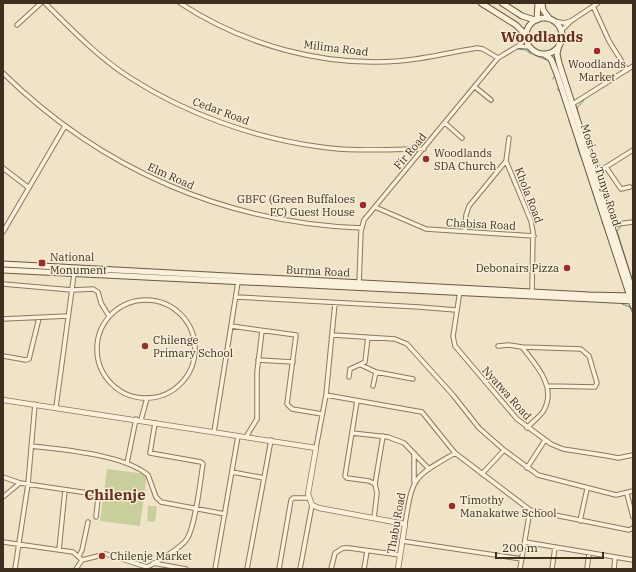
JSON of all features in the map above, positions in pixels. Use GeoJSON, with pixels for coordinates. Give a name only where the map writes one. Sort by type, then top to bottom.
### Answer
{"type":"FeatureCollection","features":[{"type":"Feature","properties":{"kind":"main road"},"geometry":{"type":"LineString","coordinates":[[481,3],[516,25],[527,36],[530,46],[534,51],[544,54],[551,52],[559,45],[561,31],[543,10],[542,3]]}},
{"type":"Feature","properties":{"kind":"main road"},"geometry":{"type":"LineString","coordinates":[[502,3],[522,16],[536,20],[551,20]]}},
{"type":"Feature","properties":{"kind":"main road"},"geometry":{"type":"LineString","coordinates":[[527,36],[530,25],[536,20],[538,3]]}},
{"type":"Feature","properties":{"kind":"main road","name":"Mosi-oa-Tunya Road"},"geometry":{"type":"LineString","coordinates":[[559,45],[557,54],[570,105],[632,299]]}},
{"type":"Feature","properties":{"kind":"main road","name":"Mosi-oa-Tunya Road"},"geometry":{"type":"LineString","coordinates":[[544,54],[551,59],[570,105]]}},
{"type":"Feature","properties":{"kind":"main road","name":"Burma Road"},"geometry":{"type":"LineString","coordinates":[[3,264],[359,286]]}},
{"type":"Feature","properties":{"kind":"main road","name":"Burma Road"},"geometry":{"type":"LineString","coordinates":[[3,270],[238,282],[532,292],[632,299]]}},
{"type":"Feature","properties":{"kind":"main road","name":"Burma Road"},"geometry":{"type":"LineString","coordinates":[[460,290],[632,299]]}},
{"type":"Feature","properties":{"kind":"street"},"geometry":{"type":"LineString","coordinates":[[16,25],[41,3]]}},
{"type":"Feature","properties":{"kind":"street","name":"Cedar Road"},"geometry":{"type":"LineString","coordinates":[[45,3],[85,42],[129,77],[169,100],[216,120],[266,136],[322,147],[364,150],[424,149]]}},
{"type":"Feature","properties":{"kind":"street","name":"Milima Road"},"geometry":{"type":"LineString","coordinates":[[180,3],[220,26],[238,34],[270,46],[308,55],[349,61],[384,62],[421,59],[477,48],[483,49],[498,58]]}},
{"type":"Feature","properties":{"kind":"street"},"geometry":{"type":"LineString","coordinates":[[561,31],[571,21],[598,3]]}},
{"type":"Feature","properties":{"kind":"street"},"geometry":{"type":"LineString","coordinates":[[593,6],[609,41],[627,70]]}},
{"type":"Feature","properties":{"kind":"street"},"geometry":{"type":"LineString","coordinates":[[551,20],[564,23],[571,21]]}},
{"type":"Feature","properties":{"kind":"street","name":"Fir Road"},"geometry":{"type":"LineString","coordinates":[[359,286],[362,228],[364,220],[498,58],[518,46],[527,36]]}},
{"type":"Feature","properties":{"kind":"street"},"geometry":{"type":"LineString","coordinates":[[518,46],[530,46]]}},
{"type":"Feature","properties":{"kind":"street"},"geometry":{"type":"LineString","coordinates":[[570,105],[633,66]]}},
{"type":"Feature","properties":{"kind":"street","name":"Elm Road"},"geometry":{"type":"LineString","coordinates":[[3,73],[19,89],[65,126],[111,157],[158,181],[202,200],[239,211],[281,220],[328,226],[362,228]]}},
{"type":"Feature","properties":{"kind":"street"},"geometry":{"type":"LineString","coordinates":[[474,87],[491,100]]}},
{"type":"Feature","properties":{"kind":"street"},"geometry":{"type":"LineString","coordinates":[[445,123],[462,138]]}},
{"type":"Feature","properties":{"kind":"street"},"geometry":{"type":"LineString","coordinates":[[3,232],[65,126]]}},
{"type":"Feature","properties":{"kind":"street"},"geometry":{"type":"LineString","coordinates":[[465,231],[466,215],[469,206],[506,161],[509,138]]}},
{"type":"Feature","properties":{"kind":"street"},"geometry":{"type":"LineString","coordinates":[[591,173],[633,150]]}},
{"type":"Feature","properties":{"kind":"street","name":"Khola Road"},"geometry":{"type":"LineString","coordinates":[[506,161],[531,221],[534,236]]}},
{"type":"Feature","properties":{"kind":"street"},"geometry":{"type":"LineString","coordinates":[[606,166],[621,189],[630,187]]}},
{"type":"Feature","properties":{"kind":"street"},"geometry":{"type":"LineString","coordinates":[[3,168],[29,188]]}},
{"type":"Feature","properties":{"kind":"street","name":"Chabisa Road"},"geometry":{"type":"LineString","coordinates":[[375,207],[426,229],[534,236]]}},
{"type":"Feature","properties":{"kind":"street"},"geometry":{"type":"LineString","coordinates":[[609,225],[633,222]]}},
{"type":"Feature","properties":{"kind":"street"},"geometry":{"type":"LineString","coordinates":[[532,292],[534,236]]}},
{"type":"Feature","properties":{"kind":"street"},"geometry":{"type":"LineString","coordinates":[[56,407],[74,274]]}},
{"type":"Feature","properties":{"kind":"street"},"geometry":{"type":"LineString","coordinates":[[214,432],[238,282]]}},
{"type":"Feature","properties":{"kind":"street"},"geometry":{"type":"LineString","coordinates":[[3,284],[72,290],[96,290],[101,303],[109,316]]}},
{"type":"Feature","properties":{"kind":"street","name":"Nyatwa Road"},"geometry":{"type":"LineString","coordinates":[[460,290],[453,336],[455,346],[499,400],[527,428],[557,447],[572,451],[618,458],[633,455]]}},
{"type":"Feature","properties":{"kind":"street"},"geometry":{"type":"LineString","coordinates":[[236,297],[456,310]]}},
{"type":"Feature","properties":{"kind":"street"},"geometry":{"type":"LineString","coordinates":[[145,300],[158,302],[171,307],[181,316],[192,332],[195,345],[194,359],[186,377],[172,391],[160,396],[147,398],[132,396],[118,390],[107,379],[99,366],[96,351],[98,336],[109,316],[132,302],[145,300]]}},
{"type":"Feature","properties":{"kind":"street"},"geometry":{"type":"LineString","coordinates":[[335,303],[326,395],[308,498],[312,505],[319,508],[405,524]]}},
{"type":"Feature","properties":{"kind":"street"},"geometry":{"type":"LineString","coordinates":[[3,319],[68,316]]}},
{"type":"Feature","properties":{"kind":"street"},"geometry":{"type":"LineString","coordinates":[[3,356],[26,360],[29,359],[39,318]]}},
{"type":"Feature","properties":{"kind":"street"},"geometry":{"type":"LineString","coordinates":[[231,326],[296,335],[287,404],[292,409],[322,414]]}},
{"type":"Feature","properties":{"kind":"street"},"geometry":{"type":"LineString","coordinates":[[246,437],[257,419],[258,360],[262,330]]}},
{"type":"Feature","properties":{"kind":"street"},"geometry":{"type":"LineString","coordinates":[[332,335],[395,339],[407,344],[454,395],[479,428],[504,450],[540,477],[616,495],[633,492]]}},
{"type":"Feature","properties":{"kind":"street"},"geometry":{"type":"LineString","coordinates":[[349,377],[350,369],[365,362],[368,337]]}},
{"type":"Feature","properties":{"kind":"street"},"geometry":{"type":"LineString","coordinates":[[498,346],[509,345],[581,350],[588,354],[597,383],[595,387],[548,386]]}},
{"type":"Feature","properties":{"kind":"street"},"geometry":{"type":"LineString","coordinates":[[522,347],[543,376],[548,386],[545,407],[527,428]]}},
{"type":"Feature","properties":{"kind":"street"},"geometry":{"type":"LineString","coordinates":[[258,360],[293,362]]}},
{"type":"Feature","properties":{"kind":"street"},"geometry":{"type":"LineString","coordinates":[[361,365],[376,372],[413,379]]}},
{"type":"Feature","properties":{"kind":"street"},"geometry":{"type":"LineString","coordinates":[[373,386],[376,372]]}},
{"type":"Feature","properties":{"kind":"street"},"geometry":{"type":"LineString","coordinates":[[326,395],[422,412],[455,453],[530,510],[629,530],[633,528]]}},
{"type":"Feature","properties":{"kind":"street"},"geometry":{"type":"LineString","coordinates":[[127,463],[147,398]]}},
{"type":"Feature","properties":{"kind":"street"},"geometry":{"type":"LineString","coordinates":[[3,400],[155,422],[316,448]]}},
{"type":"Feature","properties":{"kind":"street"},"geometry":{"type":"LineString","coordinates":[[356,401],[346,477],[369,481],[375,484]]}},
{"type":"Feature","properties":{"kind":"street"},"geometry":{"type":"LineString","coordinates":[[15,569],[28,484],[35,404]]}},
{"type":"Feature","properties":{"kind":"street"},"geometry":{"type":"LineString","coordinates":[[76,569],[82,560],[106,554],[147,568],[187,539],[195,508],[202,462],[150,453],[155,422]]}},
{"type":"Feature","properties":{"kind":"street"},"geometry":{"type":"LineString","coordinates":[[352,433],[383,436],[404,443],[429,468]]}},
{"type":"Feature","properties":{"kind":"street"},"geometry":{"type":"LineString","coordinates":[[215,569],[238,436]]}},
{"type":"Feature","properties":{"kind":"street"},"geometry":{"type":"LineString","coordinates":[[374,518],[377,493],[375,484],[383,436]]}},
{"type":"Feature","properties":{"kind":"street"},"geometry":{"type":"LineString","coordinates":[[247,569],[271,440]]}},
{"type":"Feature","properties":{"kind":"street"},"geometry":{"type":"LineString","coordinates":[[527,468],[545,440]]}},
{"type":"Feature","properties":{"kind":"street"},"geometry":{"type":"LineString","coordinates":[[31,446],[76,452],[127,463],[148,475],[153,490],[159,500],[225,514]]}},
{"type":"Feature","properties":{"kind":"street"},"geometry":{"type":"LineString","coordinates":[[482,474],[504,450]]}},
{"type":"Feature","properties":{"kind":"street"},"geometry":{"type":"LineString","coordinates":[[414,452],[414,483]]}},
{"type":"Feature","properties":{"kind":"street","name":"Thabu Road"},"geometry":{"type":"LineString","coordinates":[[398,569],[410,494],[414,483],[418,476],[455,453]]}},
{"type":"Feature","properties":{"kind":"street"},"geometry":{"type":"LineString","coordinates":[[232,472],[264,478]]}},
{"type":"Feature","properties":{"kind":"street"},"geometry":{"type":"LineString","coordinates":[[3,477],[20,483],[97,495],[96,517]]}},
{"type":"Feature","properties":{"kind":"street"},"geometry":{"type":"LineString","coordinates":[[3,497],[20,483]]}},
{"type":"Feature","properties":{"kind":"street"},"geometry":{"type":"LineString","coordinates":[[580,521],[588,489]]}},
{"type":"Feature","properties":{"kind":"street"},"geometry":{"type":"LineString","coordinates":[[59,550],[66,490]]}},
{"type":"Feature","properties":{"kind":"street"},"geometry":{"type":"LineString","coordinates":[[626,494],[633,516]]}},
{"type":"Feature","properties":{"kind":"street"},"geometry":{"type":"LineString","coordinates":[[279,569],[291,500],[293,498],[308,498]]}},
{"type":"Feature","properties":{"kind":"street"},"geometry":{"type":"LineString","coordinates":[[300,569],[312,505]]}},
{"type":"Feature","properties":{"kind":"street"},"geometry":{"type":"LineString","coordinates":[[520,569],[530,510]]}},
{"type":"Feature","properties":{"kind":"street"},"geometry":{"type":"LineString","coordinates":[[79,556],[82,550],[88,522]]}},
{"type":"Feature","properties":{"kind":"street"},"geometry":{"type":"LineString","coordinates":[[402,541],[522,560]]}},
{"type":"Feature","properties":{"kind":"street"},"geometry":{"type":"LineString","coordinates":[[3,542],[73,552],[82,560]]}},
{"type":"Feature","properties":{"kind":"street"},"geometry":{"type":"LineString","coordinates":[[525,542],[633,560]]}},
{"type":"Feature","properties":{"kind":"street"},"geometry":{"type":"LineString","coordinates":[[552,569],[555,547]]}},
{"type":"Feature","properties":{"kind":"street"},"geometry":{"type":"LineString","coordinates":[[331,569],[334,553],[338,550],[349,548],[400,555]]}},
{"type":"Feature","properties":{"kind":"street"},"geometry":{"type":"LineString","coordinates":[[364,569],[367,551]]}},
{"type":"Feature","properties":{"kind":"street"},"geometry":{"type":"LineString","coordinates":[[587,569],[589,553]]}},
{"type":"Feature","properties":{"kind":"street"},"geometry":{"type":"LineString","coordinates":[[614,569],[615,558]]}},
{"type":"Feature","properties":{"kind":"street"},"geometry":{"type":"LineString","coordinates":[[153,563],[186,569]]}},
{"type":"Feature","properties":{"kind":"green space"},"geometry":{"type":"Polygon","coordinates":[[[107,469],[147,474],[140,526],[100,521],[107,469]]]}},
{"type":"Feature","properties":{"kind":"green space"},"geometry":{"type":"Polygon","coordinates":[[[148,506],[157,506],[155,522],[147,521],[148,506]]]}},
{"type":"Feature","properties":{"kind":"waterway"},"geometry":{"type":"LineString","coordinates":[[517,49],[526,50],[531,54]]}},
{"type":"Feature","properties":{"kind":"waterway"},"geometry":{"type":"LineString","coordinates":[[535,55],[549,61]]}},
{"type":"Feature","properties":{"kind":"waterway"},"geometry":{"type":"LineString","coordinates":[[553,79],[555,75]]}},
{"type":"Feature","properties":{"kind":"waterway"},"geometry":{"type":"LineString","coordinates":[[557,89],[561,93]]}},
{"type":"Feature","properties":{"kind":"waterway"},"geometry":{"type":"LineString","coordinates":[[581,124],[577,108],[584,100]]}},
{"type":"Feature","properties":{"kind":"waterway"},"geometry":{"type":"LineString","coordinates":[[569,120],[575,138]]}},
{"type":"Feature","properties":{"kind":"waterway"},"geometry":{"type":"LineString","coordinates":[[576,142],[580,155]]}},
{"type":"Feature","properties":{"kind":"waterway"},"geometry":{"type":"LineString","coordinates":[[581,157],[585,168]]}},
{"type":"Feature","properties":{"kind":"waterway"},"geometry":{"type":"LineString","coordinates":[[593,161],[596,165],[600,165]]}},
{"type":"Feature","properties":{"kind":"waterway"},"geometry":{"type":"LineString","coordinates":[[586,172],[601,217]]}},
{"type":"Feature","properties":{"kind":"waterway"},"geometry":{"type":"LineString","coordinates":[[602,187],[600,180],[604,173]]}},
{"type":"Feature","properties":{"kind":"waterway"},"geometry":{"type":"LineString","coordinates":[[606,201],[611,216],[617,218]]}},
{"type":"Feature","properties":{"kind":"waterway"},"geometry":{"type":"LineString","coordinates":[[602,222],[607,234]]}},
{"type":"Feature","properties":{"kind":"waterway"},"geometry":{"type":"LineString","coordinates":[[621,226],[617,231],[633,282]]}},
{"type":"Feature","properties":{"kind":"waterway"},"geometry":{"type":"LineString","coordinates":[[619,271],[623,283]]}},
{"type":"Feature","properties":{"kind":"waterway"},"geometry":{"type":"LineString","coordinates":[[622,304],[630,307],[633,314]]}},
{"type":"Feature","properties":{"kind":"place","name":"Woodlands Market"},"geometry":{"type":"Point","coordinates":[597,51]}},
{"type":"Feature","properties":{"kind":"place","name":"Woodlands SDA Church"},"geometry":{"type":"Point","coordinates":[426,159]}},
{"type":"Feature","properties":{"kind":"place","name":"GBFC (Green Buffaloes FC) Guest House"},"geometry":{"type":"Point","coordinates":[363,205]}},
{"type":"Feature","properties":{"kind":"place","name":"National Monument"},"geometry":{"type":"Point","coordinates":[42,263]}},
{"type":"Feature","properties":{"kind":"place","name":"Debonairs Pizza"},"geometry":{"type":"Point","coordinates":[567,268]}},
{"type":"Feature","properties":{"kind":"place","name":"Chilenge Primary School"},"geometry":{"type":"Point","coordinates":[145,346]}},
{"type":"Feature","properties":{"kind":"place","name":"Timothy Manakatwe School"},"geometry":{"type":"Point","coordinates":[452,506]}},
{"type":"Feature","properties":{"kind":"place","name":"Chilenje Market"},"geometry":{"type":"Point","coordinates":[102,556]}},
{"type":"Feature","properties":{"kind":"district","name":"Woodlands"},"geometry":{"type":"Point","coordinates":[542,36]}},
{"type":"Feature","properties":{"kind":"district","name":"Chilenje"},"geometry":{"type":"Point","coordinates":[115,494]}}]}
